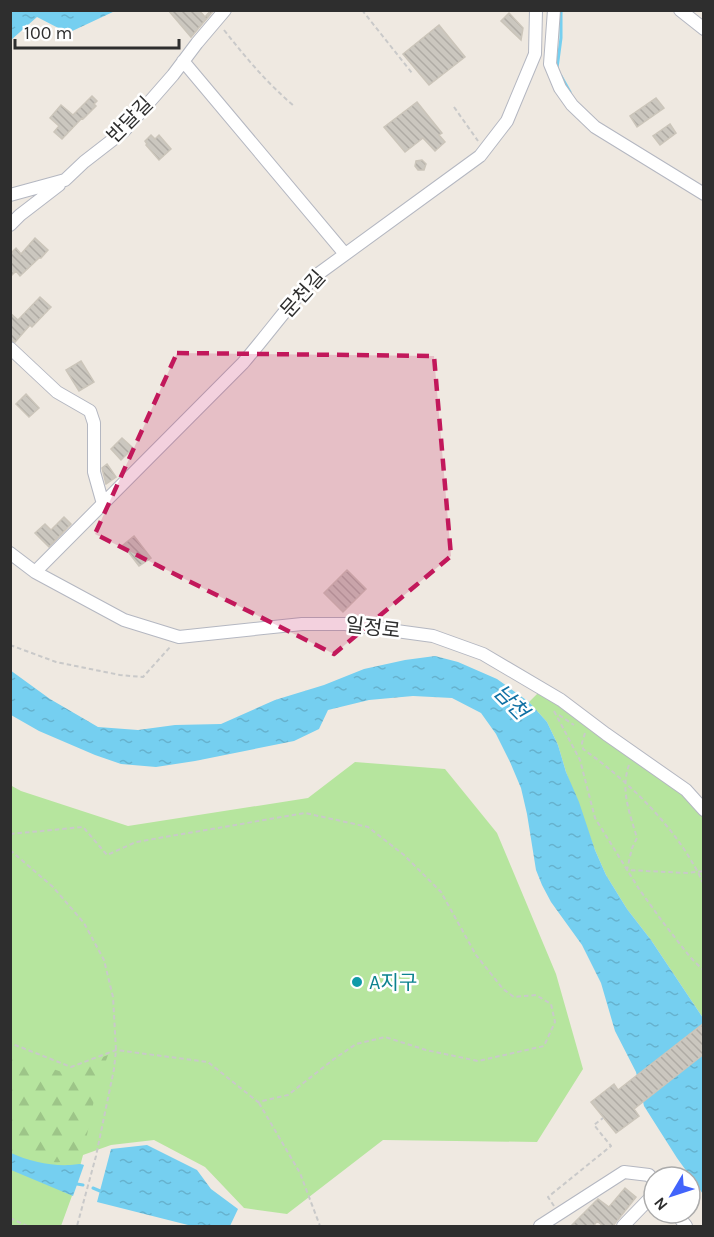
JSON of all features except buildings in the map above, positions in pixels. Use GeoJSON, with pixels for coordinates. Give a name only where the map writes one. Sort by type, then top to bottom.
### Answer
{"type":"FeatureCollection","features":[{"type":"Feature","properties":{"kind":"street","name":"문천길"},"geometry":{"type":"LineString","coordinates":[[35,572],[243,363],[314,277],[480,156],[507,121],[535,54],[536,10]]}},
{"type":"Feature","properties":{"kind":"street"},"geometry":{"type":"LineString","coordinates":[[554,10],[550,64],[560,88],[572,105],[595,127],[704,194]]}},
{"type":"Feature","properties":{"kind":"street"},"geometry":{"type":"LineString","coordinates":[[680,10],[704,29]]}},
{"type":"Feature","properties":{"kind":"street","name":"반달길"},"geometry":{"type":"LineString","coordinates":[[10,195],[65,180],[124,131],[221,15]]}},
{"type":"Feature","properties":{"kind":"street"},"geometry":{"type":"LineString","coordinates":[[183,61],[345,254]]}},
{"type":"Feature","properties":{"kind":"street"},"geometry":{"type":"LineString","coordinates":[[10,225],[65,180]]}},
{"type":"Feature","properties":{"kind":"street"},"geometry":{"type":"LineString","coordinates":[[10,348],[57,392],[90,411],[93,423],[94,471],[103,504]]}},
{"type":"Feature","properties":{"kind":"street","name":"일정로"},"geometry":{"type":"LineString","coordinates":[[10,553],[35,572],[124,620],[179,637],[302,624],[345,624],[433,636],[483,654],[561,700],[686,790],[704,810]]}},
{"type":"Feature","properties":{"kind":"street"},"geometry":{"type":"LineString","coordinates":[[541,1226],[624,1172],[642,1174]]}},
{"type":"Feature","properties":{"kind":"street"},"geometry":{"type":"LineString","coordinates":[[622,1227],[642,1206]]}},
{"type":"Feature","properties":{"kind":"path"},"geometry":{"type":"LineString","coordinates":[[362,10],[412,73]]}},
{"type":"Feature","properties":{"kind":"path"},"geometry":{"type":"LineString","coordinates":[[221,15],[250,63],[274,89],[294,106]]}},
{"type":"Feature","properties":{"kind":"path"},"geometry":{"type":"LineString","coordinates":[[454,107],[484,151]]}},
{"type":"Feature","properties":{"kind":"path"},"geometry":{"type":"LineString","coordinates":[[10,645],[56,662],[120,675],[143,677],[179,637]]}},
{"type":"Feature","properties":{"kind":"path"},"geometry":{"type":"LineString","coordinates":[[542,689],[580,760],[595,818],[662,921],[690,957],[704,970]]}},
{"type":"Feature","properties":{"kind":"path"},"geometry":{"type":"LineString","coordinates":[[585,733],[583,749],[609,767],[663,821],[691,859],[704,885]]}},
{"type":"Feature","properties":{"kind":"path"},"geometry":{"type":"LineString","coordinates":[[627,870],[632,848],[638,838],[626,796],[625,776],[630,762]]}},
{"type":"Feature","properties":{"kind":"path"},"geometry":{"type":"LineString","coordinates":[[10,834],[83,827],[107,855],[136,842],[305,813],[368,827],[404,855],[441,892],[476,955],[503,989],[514,997],[536,995],[551,1004],[555,1022],[544,1046],[478,1061],[426,1050],[385,1037],[356,1044],[288,1095],[258,1102]]}},
{"type":"Feature","properties":{"kind":"path"},"geometry":{"type":"LineString","coordinates":[[10,850],[53,887],[84,923],[104,960],[113,997],[116,1050],[114,1070],[96,1156],[77,1227]]}},
{"type":"Feature","properties":{"kind":"path"},"geometry":{"type":"LineString","coordinates":[[627,870],[687,873],[704,871]]}},
{"type":"Feature","properties":{"kind":"path"},"geometry":{"type":"LineString","coordinates":[[10,1043],[71,1067],[116,1050],[208,1062],[258,1102],[300,1173],[320,1227]]}},
{"type":"Feature","properties":{"kind":"path"},"geometry":{"type":"LineString","coordinates":[[558,1215],[548,1197],[611,1146],[594,1125],[603,1118]]}},
{"type":"Feature","properties":{"kind":"path"},"geometry":{"type":"LineString","coordinates":[[10,1218],[27,1227]]}},
{"type":"Feature","properties":{"kind":"highlighted area"},"geometry":{"type":"Polygon","coordinates":[[[177,353],[434,356],[451,556],[334,654],[95,534],[177,353]]]}},
{"type":"Feature","properties":{"kind":"green space"},"geometry":{"type":"Polygon","coordinates":[[[542,689],[703,810],[703,1018],[606,875],[566,772],[558,745],[547,722],[529,702],[542,689]]]}},
{"type":"Feature","properties":{"kind":"green space"},"geometry":{"type":"Polygon","coordinates":[[[355,762],[445,769],[497,833],[556,974],[583,1069],[537,1142],[383,1140],[287,1214],[244,1208],[205,1167],[154,1140],[111,1145],[83,1155],[61,1226],[11,1226],[10,785],[21,791],[128,826],[308,798],[355,762]]]}},
{"type":"Feature","properties":{"kind":"green space"},"geometry":{"type":"Polygon","coordinates":[[[11,1055],[77,1077],[97,1059],[108,1055],[97,1085],[83,1155],[69,1161],[55,1162],[11,1151],[11,1055]]]}},
{"type":"Feature","properties":{"kind":"water"},"geometry":{"type":"Polygon","coordinates":[[[14,11],[115,11],[68,33],[37,17],[11,40],[11,13],[14,11]]]}},
{"type":"Feature","properties":{"kind":"water","name":"남천"},"geometry":{"type":"Polygon","coordinates":[[[435,656],[458,662],[497,679],[529,702],[547,722],[558,745],[566,772],[606,875],[703,1018],[703,1194],[702,1165],[682,1165],[644,1106],[636,1072],[615,1031],[601,983],[582,945],[551,902],[542,885],[536,870],[521,788],[496,734],[481,713],[452,698],[413,696],[369,700],[328,710],[319,729],[294,741],[156,767],[121,764],[95,755],[39,731],[11,715],[10,670],[50,699],[98,727],[138,730],[175,725],[221,724],[275,700],[324,685],[364,669],[435,656]]]}},
{"type":"Feature","properties":{"kind":"water"},"geometry":{"type":"Polygon","coordinates":[[[147,1145],[197,1170],[211,1189],[238,1209],[230,1226],[192,1226],[97,1202],[111,1149],[147,1145]]]}},
{"type":"Feature","properties":{"kind":"water"},"geometry":{"type":"Polygon","coordinates":[[[11,1153],[47,1164],[84,1165],[73,1196],[11,1170],[11,1153]]]}},
{"type":"Feature","properties":{"kind":"waterway"},"geometry":{"type":"LineString","coordinates":[[557,68],[561,38],[561,10]]}},
{"type":"Feature","properties":{"kind":"waterway"},"geometry":{"type":"LineString","coordinates":[[561,76],[570,92]]}},
{"type":"Feature","properties":{"kind":"waterway"},"geometry":{"type":"LineString","coordinates":[[77,1184],[83,1185]]}},
{"type":"Feature","properties":{"kind":"waterway"},"geometry":{"type":"LineString","coordinates":[[93,1188],[100,1191]]}},
{"type":"Feature","properties":{"kind":"place","name":"A지구"},"geometry":{"type":"Point","coordinates":[357,982]}}]}
